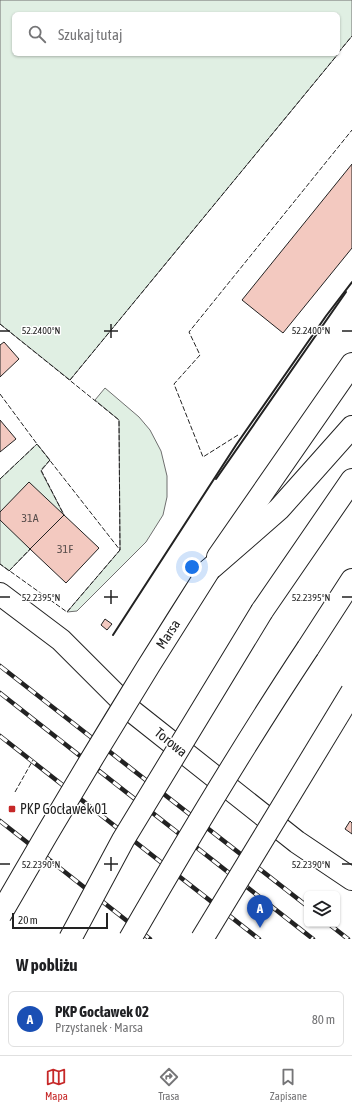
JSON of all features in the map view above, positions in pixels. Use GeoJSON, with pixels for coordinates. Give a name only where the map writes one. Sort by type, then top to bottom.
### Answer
{"type":"FeatureCollection","features":[{"type":"Feature","properties":{"kind":"main road","name":"Marsa"},"geometry":{"type":"LineString","coordinates":[[0,915],[88,764],[209,570],[352,364]]}},
{"type":"Feature","properties":{"kind":"main road"},"geometry":{"type":"LineString","coordinates":[[209,570],[279,509],[352,427]]}},
{"type":"Feature","properties":{"kind":"main road"},"geometry":{"type":"LineString","coordinates":[[70,939],[123,840],[262,611],[352,480]]}},
{"type":"Feature","properties":{"kind":"main road"},"geometry":{"type":"LineString","coordinates":[[130,939],[268,708],[352,580]]}},
{"type":"Feature","properties":{"kind":"main road","name":"Torowa"},"geometry":{"type":"LineString","coordinates":[[0,594],[61,640],[133,712],[298,842],[352,879]]}},
{"type":"Feature","properties":{"kind":"main road"},"geometry":{"type":"LineString","coordinates":[[202,939],[352,692]]}},
{"type":"Feature","properties":{"kind":"green space"},"geometry":{"type":"Polygon","coordinates":[[[0,0],[352,0],[352,36],[340,51],[340,12],[12,12],[12,56],[336,56],[70,380],[0,324],[0,0]]]}},
{"type":"Feature","properties":{"kind":"green space"},"geometry":{"type":"Polygon","coordinates":[[[105,388],[139,417],[150,430],[161,451],[167,476],[167,497],[163,515],[146,542],[77,611],[67,612],[120,550],[119,420],[95,400],[105,388]]]}},
{"type":"Feature","properties":{"kind":"green space"},"geometry":{"type":"Polygon","coordinates":[[[37,444],[50,460],[41,471],[64,515],[9,571],[0,564],[0,479],[37,444]]]}},
{"type":"Feature","properties":{"kind":"building"},"geometry":{"type":"Polygon","coordinates":[[[352,164],[352,248],[283,333],[242,300],[352,164]]]}},
{"type":"Feature","properties":{"kind":"building"},"geometry":{"type":"Polygon","coordinates":[[[4,342],[19,359],[0,377],[0,345],[4,342]]]}},
{"type":"Feature","properties":{"kind":"building"},"geometry":{"type":"Polygon","coordinates":[[[0,420],[16,439],[0,452],[0,420]]]}},
{"type":"Feature","properties":{"kind":"building"},"geometry":{"type":"Polygon","coordinates":[[[29,482],[64,515],[30,549],[0,520],[0,512],[29,482]]]}},
{"type":"Feature","properties":{"kind":"building"},"geometry":{"type":"Polygon","coordinates":[[[64,515],[99,548],[66,583],[30,549],[64,515]]]}},
{"type":"Feature","properties":{"kind":"building"},"geometry":{"type":"Polygon","coordinates":[[[105,619],[112,624],[107,630],[101,625],[105,619]]]}},
{"type":"Feature","properties":{"kind":"building"},"geometry":{"type":"Polygon","coordinates":[[[350,821],[352,823],[352,834],[345,829],[350,821]]]}},
{"type":"Feature","properties":{"kind":"railway"},"geometry":{"type":"LineString","coordinates":[[0,666],[304,904]]}},
{"type":"Feature","properties":{"kind":"railway"},"geometry":{"type":"LineString","coordinates":[[0,693],[313,939]]}},
{"type":"Feature","properties":{"kind":"railway"},"geometry":{"type":"LineString","coordinates":[[0,736],[259,939]]}},
{"type":"Feature","properties":{"kind":"railway"},"geometry":{"type":"LineString","coordinates":[[0,821],[150,939]]}},
{"type":"Feature","properties":{"kind":"railway"},"geometry":{"type":"LineString","coordinates":[[333,927],[348,939]]}},
{"type":"Feature","properties":{"kind":"fence"},"geometry":{"type":"LineString","coordinates":[[340,51],[352,36]]}},
{"type":"Feature","properties":{"kind":"fence"},"geometry":{"type":"LineString","coordinates":[[70,380],[336,56]]}},
{"type":"Feature","properties":{"kind":"fence"},"geometry":{"type":"LineString","coordinates":[[238,435],[203,457],[174,384],[200,355],[189,332],[352,130]]}},
{"type":"Feature","properties":{"kind":"fence"},"geometry":{"type":"LineString","coordinates":[[0,324],[119,420],[120,550]]}},
{"type":"Feature","properties":{"kind":"fence"},"geometry":{"type":"LineString","coordinates":[[0,394],[120,550],[67,612],[0,564]]}},
{"type":"Feature","properties":{"kind":"fence"},"geometry":{"type":"LineString","coordinates":[[0,479],[37,444]]}},
{"type":"Feature","properties":{"kind":"fence"},"geometry":{"type":"LineString","coordinates":[[50,460],[41,470],[64,515]]}},
{"type":"Feature","properties":{"kind":"fence"},"geometry":{"type":"LineString","coordinates":[[9,571],[30,549]]}},
{"type":"Feature","properties":{"kind":"fence"},"geometry":{"type":"LineString","coordinates":[[15,792],[33,760]]}},
{"type":"Feature","properties":{"kind":"wall"},"geometry":{"type":"LineString","coordinates":[[113,635],[236,445],[326,316],[352,282]]}},
{"type":"Feature","properties":{"kind":"wall"},"geometry":{"type":"LineString","coordinates":[[216,479],[346,292]]}},
{"type":"Feature","properties":{"kind":"place","name":"PKP Gocławek 01"},"geometry":{"type":"Point","coordinates":[12,809]}},
{"type":"Feature","properties":{"kind":"place","name":"PKP Gocławek 02"},"geometry":{"type":"Point","coordinates":[260,928]}}]}
